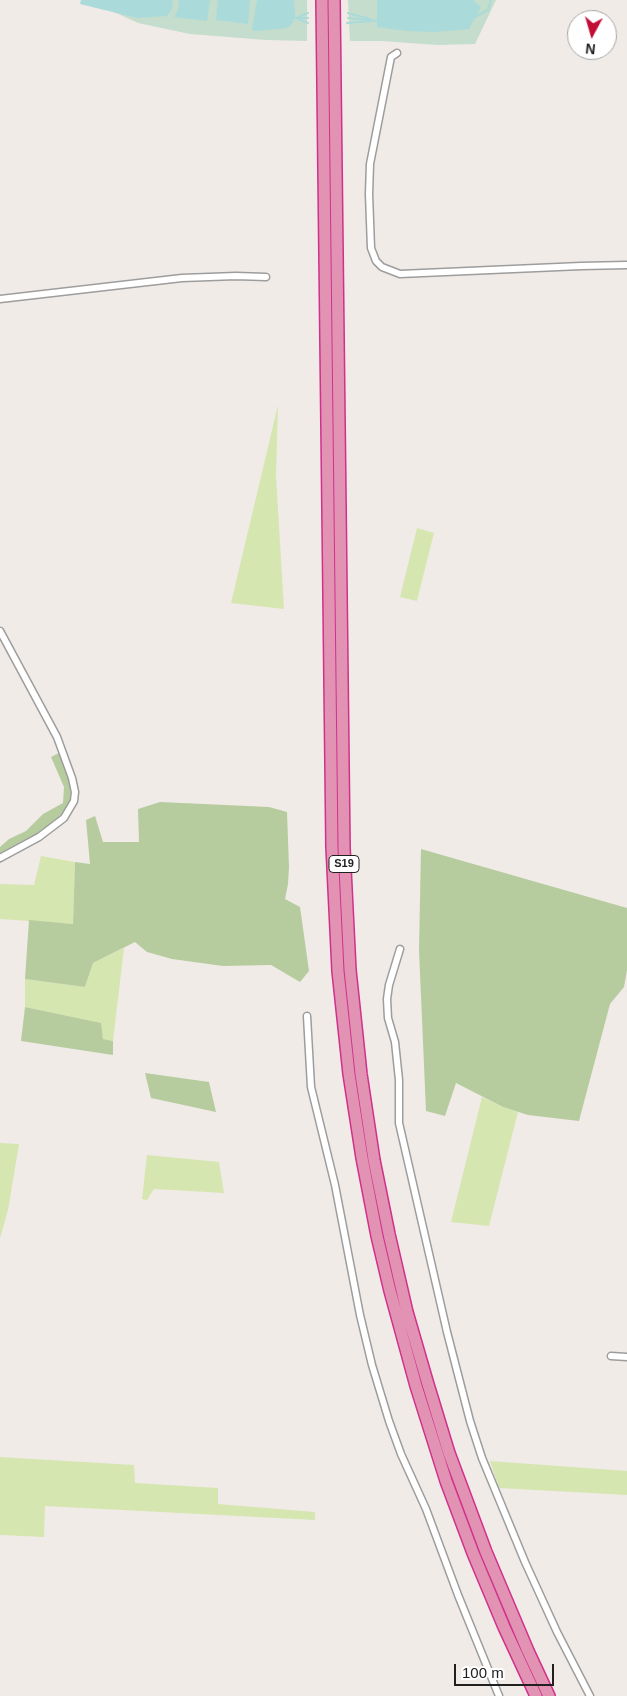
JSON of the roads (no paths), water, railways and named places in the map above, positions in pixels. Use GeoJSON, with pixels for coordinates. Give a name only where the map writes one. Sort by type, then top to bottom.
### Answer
{"type":"FeatureCollection","features":[{"type":"Feature","properties":{"kind":"highway","name":"S19"},"geometry":{"type":"LineString","coordinates":[[322,0],[332,838],[338,971],[348,1066],[359,1142],[377,1236],[394,1309],[416,1386],[436,1450],[468,1538],[501,1619],[536,1696]]}},
{"type":"Feature","properties":{"kind":"highway","name":"S19"},"geometry":{"type":"LineString","coordinates":[[334,0],[343,830],[350,962],[361,1074],[374,1160],[389,1234],[407,1312],[426,1381],[479,1536],[549,1696]]}},
{"type":"Feature","properties":{"kind":"street"},"geometry":{"type":"LineString","coordinates":[[397,53],[391,57],[370,164],[369,194],[372,248],[376,261],[382,267],[400,274],[410,274],[627,265]]}},
{"type":"Feature","properties":{"kind":"street"},"geometry":{"type":"LineString","coordinates":[[0,299],[182,278],[266,277]]}},
{"type":"Feature","properties":{"kind":"street"},"geometry":{"type":"LineString","coordinates":[[0,631],[57,738],[72,778],[75,792],[74,801],[64,818],[39,837],[0,858]]}},
{"type":"Feature","properties":{"kind":"street"},"geometry":{"type":"LineString","coordinates":[[400,949],[389,985],[387,999],[388,1018],[395,1042],[399,1080],[399,1123],[447,1332],[470,1421],[482,1458],[525,1562],[557,1632],[590,1696]]}},
{"type":"Feature","properties":{"kind":"street"},"geometry":{"type":"LineString","coordinates":[[307,1016],[311,1087],[335,1185],[360,1315],[372,1365],[398,1446],[426,1509],[499,1696]]}},
{"type":"Feature","properties":{"kind":"street"},"geometry":{"type":"LineString","coordinates":[[611,1356],[627,1357]]}},
{"type":"Feature","properties":{"kind":"water"},"geometry":{"type":"Polygon","coordinates":[[[81,0],[172,0],[173,7],[167,16],[137,18],[80,4],[81,0]]]}},
{"type":"Feature","properties":{"kind":"water"},"geometry":{"type":"Polygon","coordinates":[[[178,0],[210,0],[207,21],[174,17],[179,7],[178,0]]]}},
{"type":"Feature","properties":{"kind":"water"},"geometry":{"type":"Polygon","coordinates":[[[218,0],[250,0],[248,24],[216,20],[218,0]]]}},
{"type":"Feature","properties":{"kind":"water"},"geometry":{"type":"Polygon","coordinates":[[[257,0],[294,0],[295,16],[292,24],[287,28],[254,31],[252,29],[257,0]]]}},
{"type":"Feature","properties":{"kind":"water"},"geometry":{"type":"Polygon","coordinates":[[[377,0],[473,0],[481,7],[469,29],[434,32],[406,31],[377,27],[377,0]]]}},
{"type":"Feature","properties":{"kind":"waterway"},"geometry":{"type":"LineString","coordinates":[[473,18],[488,10],[491,0]]}},
{"type":"Feature","properties":{"kind":"waterway"},"geometry":{"type":"LineString","coordinates":[[298,17],[308,13]]}},
{"type":"Feature","properties":{"kind":"waterway"},"geometry":{"type":"LineString","coordinates":[[348,13],[370,19]]}},
{"type":"Feature","properties":{"kind":"waterway"},"geometry":{"type":"LineString","coordinates":[[293,18],[308,18]]}},
{"type":"Feature","properties":{"kind":"waterway"},"geometry":{"type":"LineString","coordinates":[[348,18],[379,21]]}},
{"type":"Feature","properties":{"kind":"waterway"},"geometry":{"type":"LineString","coordinates":[[298,19],[308,23]]}},
{"type":"Feature","properties":{"kind":"waterway"},"geometry":{"type":"LineString","coordinates":[[347,23],[372,21]]}}]}
